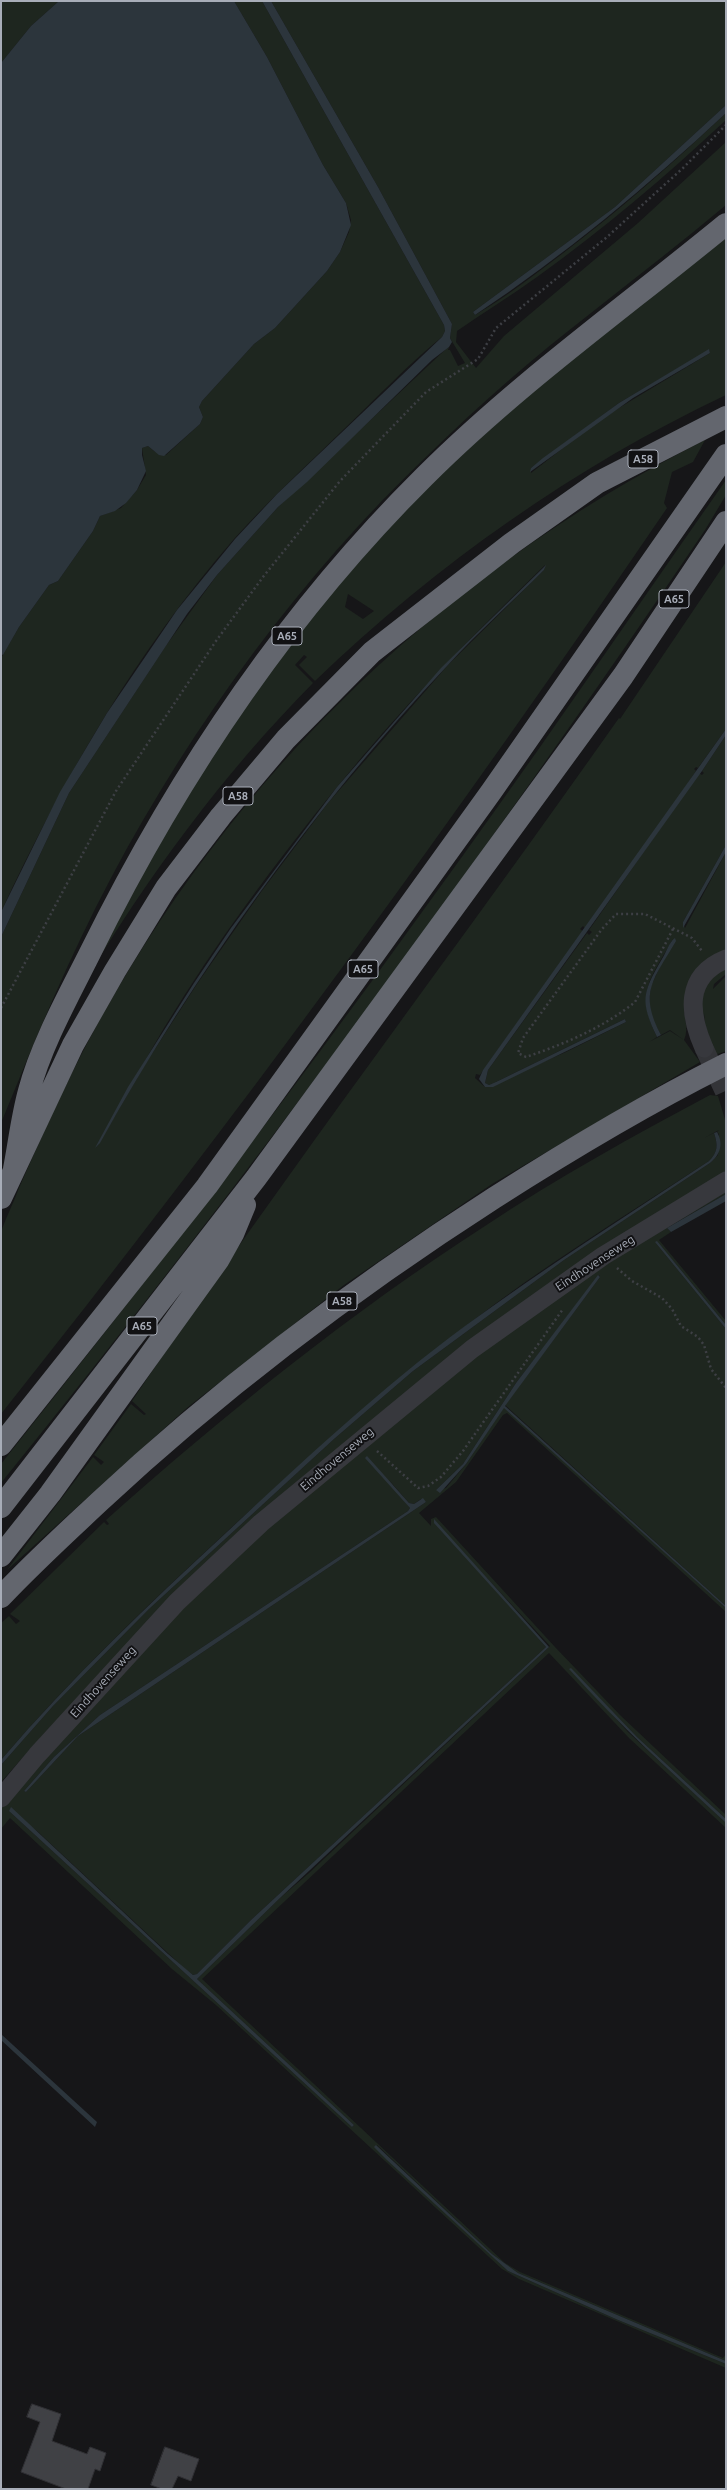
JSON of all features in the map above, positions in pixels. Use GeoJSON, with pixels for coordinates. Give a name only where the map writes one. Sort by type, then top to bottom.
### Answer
{"type":"FeatureCollection","features":[{"type":"Feature","properties":{"kind":"highway","name":"A65"},"geometry":{"type":"LineString","coordinates":[[14,1169],[29,1089],[54,1026],[118,898],[185,780],[243,691],[326,586],[370,535],[424,477],[494,412],[566,351],[726,224]]}},
{"type":"Feature","properties":{"kind":"highway","name":"A58"},"geometry":{"type":"LineString","coordinates":[[1,1198],[73,1046],[115,971],[166,888],[221,816],[286,739],[372,652],[512,543],[598,483],[726,417]]}},
{"type":"Feature","properties":{"kind":"highway","name":"A65"},"geometry":{"type":"LineString","coordinates":[[1,1445],[207,1186],[486,799],[726,455]]}},
{"type":"Feature","properties":{"kind":"highway","name":"A65"},"geometry":{"type":"LineString","coordinates":[[1,1507],[256,1178],[618,682],[726,522]]}},
{"type":"Feature","properties":{"kind":"highway","name":"A58"},"geometry":{"type":"LineString","coordinates":[[1,1597],[146,1459],[236,1382],[341,1302],[433,1238],[591,1138],[726,1064]]}},
{"type":"Feature","properties":{"kind":"highway"},"geometry":{"type":"LineString","coordinates":[[1,1556],[50,1494],[219,1259],[233,1234],[256,1178]]}},
{"type":"Feature","properties":{"kind":"street"},"geometry":{"type":"LineString","coordinates":[[704,1048],[694,1026],[691,1002],[699,980],[719,963]]}},
{"type":"Feature","properties":{"kind":"street","name":"Eindhovenseweg"},"geometry":{"type":"LineString","coordinates":[[1,1798],[37,1755],[177,1602],[261,1523],[362,1438],[472,1349],[603,1256],[726,1181]]}},
{"type":"Feature","properties":{"kind":"path"},"geometry":{"type":"LineString","coordinates":[[1,1008],[116,790],[216,641],[263,577],[340,482],[426,392],[478,359],[496,328],[607,237],[683,168],[726,125]]}},
{"type":"Feature","properties":{"kind":"path"},"geometry":{"type":"LineString","coordinates":[[673,929],[635,1002],[626,1010],[572,1040],[526,1057],[518,1053],[523,1038],[602,929],[616,914],[645,914],[692,938],[719,963]]}},
{"type":"Feature","properties":{"kind":"path"},"geometry":{"type":"LineString","coordinates":[[603,1256],[627,1277],[662,1298],[672,1309],[681,1326],[698,1337],[704,1345],[711,1369],[726,1388]]}},
{"type":"Feature","properties":{"kind":"path"},"geometry":{"type":"LineString","coordinates":[[362,1438],[418,1488],[428,1486],[441,1476],[463,1452],[564,1307],[568,1281]]}},
{"type":"Feature","properties":{"kind":"shaded area"},"geometry":{"type":"Polygon","coordinates":[[[1,1],[59,1],[31,26],[1,63],[1,1]]]}},
{"type":"Feature","properties":{"kind":"shaded area"},"geometry":{"type":"Polygon","coordinates":[[[59,1],[234,1],[267,57],[323,165],[346,203],[351,225],[340,252],[327,271],[275,328],[254,344],[202,401],[199,407],[203,417],[200,424],[164,456],[159,455],[148,446],[142,448],[146,471],[137,490],[126,503],[115,511],[100,516],[93,531],[58,581],[49,585],[19,627],[3,655],[1,654],[1,63],[31,26],[59,1]]]}},
{"type":"Feature","properties":{"kind":"shaded area"},"geometry":{"type":"Polygon","coordinates":[[[234,1],[262,1],[444,325],[445,331],[442,337],[404,371],[260,511],[234,539],[199,581],[165,625],[104,717],[76,765],[25,862],[1,912],[1,658],[19,627],[49,585],[58,581],[93,531],[100,516],[121,508],[137,490],[146,475],[142,448],[148,446],[154,451],[166,455],[200,424],[203,417],[199,407],[202,401],[254,344],[275,328],[327,271],[340,252],[349,232],[351,220],[346,203],[323,165],[267,57],[234,1]]]}},
{"type":"Feature","properties":{"kind":"shaded area"},"geometry":{"type":"Polygon","coordinates":[[[262,1],[271,1],[378,187],[452,324],[450,338],[452,342],[449,347],[432,360],[307,482],[278,507],[217,575],[187,614],[69,793],[1,937],[1,912],[60,792],[107,713],[177,610],[235,539],[277,494],[442,337],[445,331],[444,325],[262,1]]]}},
{"type":"Feature","properties":{"kind":"shaded area"},"geometry":{"type":"Polygon","coordinates":[[[271,1],[726,1],[726,105],[615,207],[473,312],[475,315],[519,286],[605,220],[666,168],[726,113],[726,120],[657,182],[562,259],[457,331],[456,342],[476,368],[504,336],[638,223],[726,142],[726,205],[549,347],[468,417],[382,501],[337,550],[294,601],[253,653],[214,707],[143,820],[111,878],[81,938],[1,1123],[1,937],[69,793],[165,647],[217,575],[278,507],[446,349],[449,347],[448,350],[450,350],[458,366],[465,363],[450,338],[452,324],[378,187],[271,1]]]}},
{"type":"Feature","properties":{"kind":"shaded area"},"geometry":{"type":"Polygon","coordinates":[[[726,105],[726,113],[636,194],[541,269],[475,315],[473,312],[615,207],[726,105]]]}},
{"type":"Feature","properties":{"kind":"shaded area"},"geometry":{"type":"Polygon","coordinates":[[[726,231],[726,395],[670,423],[615,454],[561,486],[509,521],[409,597],[361,638],[315,681],[299,665],[307,657],[304,655],[295,665],[313,683],[248,753],[188,827],[133,905],[82,986],[197,771],[334,585],[466,446],[726,231]],[[709,350],[619,403],[531,468],[531,473],[599,420],[710,353],[709,350]],[[348,594],[345,607],[363,619],[374,611],[348,594]]]}},
{"type":"Feature","properties":{"kind":"shaded area"},"geometry":{"type":"Polygon","coordinates":[[[709,349],[710,353],[633,398],[530,472],[531,468],[543,458],[619,403],[709,349]]]}},
{"type":"Feature","properties":{"kind":"shaded area"},"geometry":{"type":"Polygon","coordinates":[[[705,440],[693,462],[672,472],[664,503],[667,508],[507,739],[343,967],[174,1192],[1,1414],[2,1229],[53,1112],[75,1067],[131,967],[194,873],[263,785],[339,703],[422,627],[511,558],[605,496],[705,440]],[[545,565],[464,646],[386,729],[291,845],[246,904],[184,997],[155,1043],[96,1148],[146,1063],[197,984],[261,892],[328,803],[448,665],[544,570],[545,565]]]}},
{"type":"Feature","properties":{"kind":"shaded area"},"geometry":{"type":"Polygon","coordinates":[[[726,480],[726,495],[705,530],[537,774],[451,894],[364,1014],[185,1251],[1,1483],[1,1464],[109,1328],[320,1052],[461,859],[726,480]]]}},
{"type":"Feature","properties":{"kind":"shaded area"},"geometry":{"type":"Polygon","coordinates":[[[726,562],[726,729],[698,768],[696,767],[694,769],[696,771],[656,831],[585,928],[583,926],[580,929],[583,931],[480,1075],[476,1074],[475,1078],[485,1087],[566,1052],[626,1022],[625,1019],[496,1082],[489,1085],[485,1083],[488,1070],[587,933],[589,935],[592,932],[589,930],[699,773],[702,775],[704,773],[702,771],[726,735],[726,845],[683,922],[685,928],[726,852],[726,955],[697,985],[685,1001],[684,1011],[686,1035],[684,1040],[700,1062],[492,1184],[344,1285],[188,1407],[7,1570],[93,1457],[101,1465],[104,1462],[94,1455],[131,1404],[144,1415],[146,1414],[132,1401],[191,1314],[312,1143],[497,889],[619,718],[620,719],[726,562]],[[673,939],[648,986],[646,997],[647,1008],[650,1021],[657,1037],[649,1042],[670,1031],[684,1040],[670,1030],[661,1035],[651,1017],[649,1002],[651,986],[673,939]]]}},
{"type":"Feature","properties":{"kind":"shaded area"},"geometry":{"type":"Polygon","coordinates":[[[546,565],[544,570],[459,653],[398,720],[350,776],[304,834],[259,893],[217,954],[176,1016],[100,1143],[95,1148],[128,1087],[194,983],[231,928],[337,787],[441,668],[546,565]]]}},
{"type":"Feature","properties":{"kind":"shaded area"},"geometry":{"type":"Polygon","coordinates":[[[726,729],[726,735],[702,771],[488,1070],[485,1083],[489,1085],[496,1082],[625,1019],[626,1022],[493,1087],[485,1087],[479,1079],[483,1070],[726,729]]]}},
{"type":"Feature","properties":{"kind":"shaded area"},"geometry":{"type":"Polygon","coordinates":[[[726,845],[726,852],[683,928],[683,922],[726,845]]]}},
{"type":"Feature","properties":{"kind":"shaded area"},"geometry":{"type":"Polygon","coordinates":[[[675,938],[676,941],[656,976],[650,996],[654,1020],[661,1035],[657,1037],[646,1005],[647,989],[650,980],[669,945],[675,938]]]}},
{"type":"Feature","properties":{"kind":"shaded area"},"geometry":{"type":"Polygon","coordinates":[[[726,964],[726,974],[714,984],[713,989],[726,976],[726,1051],[715,1055],[705,1025],[705,1013],[704,1025],[698,993],[726,964]]]}},
{"type":"Feature","properties":{"kind":"shaded area"},"geometry":{"type":"Polygon","coordinates":[[[710,1095],[718,1096],[726,1123],[726,1174],[430,1376],[48,1729],[1,1782],[1,1765],[53,1706],[149,1609],[334,1439],[413,1371],[564,1260],[710,1163],[718,1155],[719,1134],[717,1132],[719,1130],[704,1138],[714,1133],[716,1151],[709,1161],[584,1242],[492,1306],[396,1383],[299,1466],[125,1628],[74,1679],[1,1760],[1,1623],[9,1616],[16,1624],[20,1621],[10,1614],[104,1522],[107,1525],[109,1524],[106,1520],[243,1403],[337,1329],[435,1259],[512,1208],[568,1174],[710,1095]]]}},
{"type":"Feature","properties":{"kind":"shaded area"},"geometry":{"type":"Polygon","coordinates":[[[717,1132],[720,1141],[720,1149],[710,1163],[564,1260],[413,1371],[334,1439],[149,1609],[53,1706],[1,1765],[1,1760],[55,1700],[111,1642],[198,1558],[373,1399],[403,1374],[495,1304],[709,1161],[716,1151],[717,1145],[714,1133],[717,1132]]]}},
{"type":"Feature","properties":{"kind":"shaded area"},"geometry":{"type":"Polygon","coordinates":[[[726,1186],[726,1194],[667,1228],[671,1232],[659,1240],[726,1321],[726,1325],[675,1263],[655,1242],[726,1329],[726,1606],[505,1405],[600,1277],[599,1275],[516,1383],[463,1464],[436,1490],[446,1488],[466,1464],[504,1407],[726,1608],[726,1612],[507,1413],[503,1415],[456,1482],[419,1513],[431,1526],[431,1519],[436,1517],[555,1647],[620,1715],[726,1815],[726,1819],[637,1737],[570,1668],[628,1732],[726,1823],[726,1828],[629,1738],[549,1653],[202,1979],[505,2263],[520,2272],[723,2358],[726,2354],[726,2361],[518,2273],[492,2254],[377,2145],[375,2147],[508,2271],[618,2320],[726,2364],[726,2368],[519,2279],[502,2269],[216,2005],[172,1969],[10,1818],[1,1829],[1,1796],[86,1701],[259,1536],[491,1341],[726,1186]],[[389,1480],[410,1508],[408,1511],[100,1715],[54,1757],[24,1791],[26,1792],[78,1736],[426,1502],[421,1499],[414,1504],[409,1503],[389,1480]],[[433,1520],[546,1647],[251,1920],[197,1974],[193,1975],[185,1969],[37,1831],[9,1811],[352,2127],[354,2125],[197,1979],[280,1898],[309,1873],[550,1646],[433,1520]]]}},
{"type":"Feature","properties":{"kind":"shaded area"},"geometry":{"type":"Polygon","coordinates":[[[726,1194],[726,1201],[671,1232],[667,1228],[726,1194]]]}},
{"type":"Feature","properties":{"kind":"shaded area"},"geometry":{"type":"Polygon","coordinates":[[[657,1241],[726,1325],[726,1329],[655,1242],[657,1241]]]}},
{"type":"Feature","properties":{"kind":"shaded area"},"geometry":{"type":"Polygon","coordinates":[[[598,1275],[600,1277],[505,1406],[726,1606],[726,1608],[504,1408],[466,1464],[440,1493],[436,1490],[463,1464],[516,1383],[598,1275]]]}},
{"type":"Feature","properties":{"kind":"shaded area"},"geometry":{"type":"Polygon","coordinates":[[[367,1456],[409,1503],[414,1504],[423,1498],[426,1502],[78,1736],[26,1792],[24,1791],[54,1757],[100,1715],[408,1511],[410,1508],[365,1458],[367,1456]]]}},
{"type":"Feature","properties":{"kind":"shaded area"},"geometry":{"type":"Polygon","coordinates":[[[434,1519],[549,1647],[280,1898],[197,1979],[354,2125],[352,2127],[9,1811],[11,1807],[168,1954],[193,1975],[197,1974],[251,1920],[546,1647],[434,1523],[434,1519]]]}},
{"type":"Feature","properties":{"kind":"shaded area"},"geometry":{"type":"Polygon","coordinates":[[[571,1668],[637,1737],[726,1819],[726,1823],[626,1729],[569,1669],[571,1668]]]}},
{"type":"Feature","properties":{"kind":"shaded area"},"geometry":{"type":"Polygon","coordinates":[[[1,2034],[97,2122],[95,2127],[1,2040],[1,2034]]]}},
{"type":"Feature","properties":{"kind":"shaded area"},"geometry":{"type":"Polygon","coordinates":[[[376,2145],[492,2254],[518,2273],[726,2361],[726,2364],[618,2320],[508,2271],[387,2160],[374,2147],[376,2145]]]}},
{"type":"Feature","properties":{"kind":"building"},"geometry":{"type":"Polygon","coordinates":[[[32,2404],[61,2414],[52,2441],[87,2454],[90,2447],[106,2453],[100,2471],[95,2469],[88,2489],[66,2489],[21,2472],[40,2422],[27,2417],[32,2404]]]}},
{"type":"Feature","properties":{"kind":"building"},"geometry":{"type":"Polygon","coordinates":[[[165,2447],[199,2459],[191,2481],[178,2476],[172,2489],[162,2489],[151,2485],[165,2447]]]}},
{"type":"Feature","properties":{"kind":"tunnel"},"geometry":{"type":"LineString","coordinates":[[704,1048],[726,1095]]}}]}
